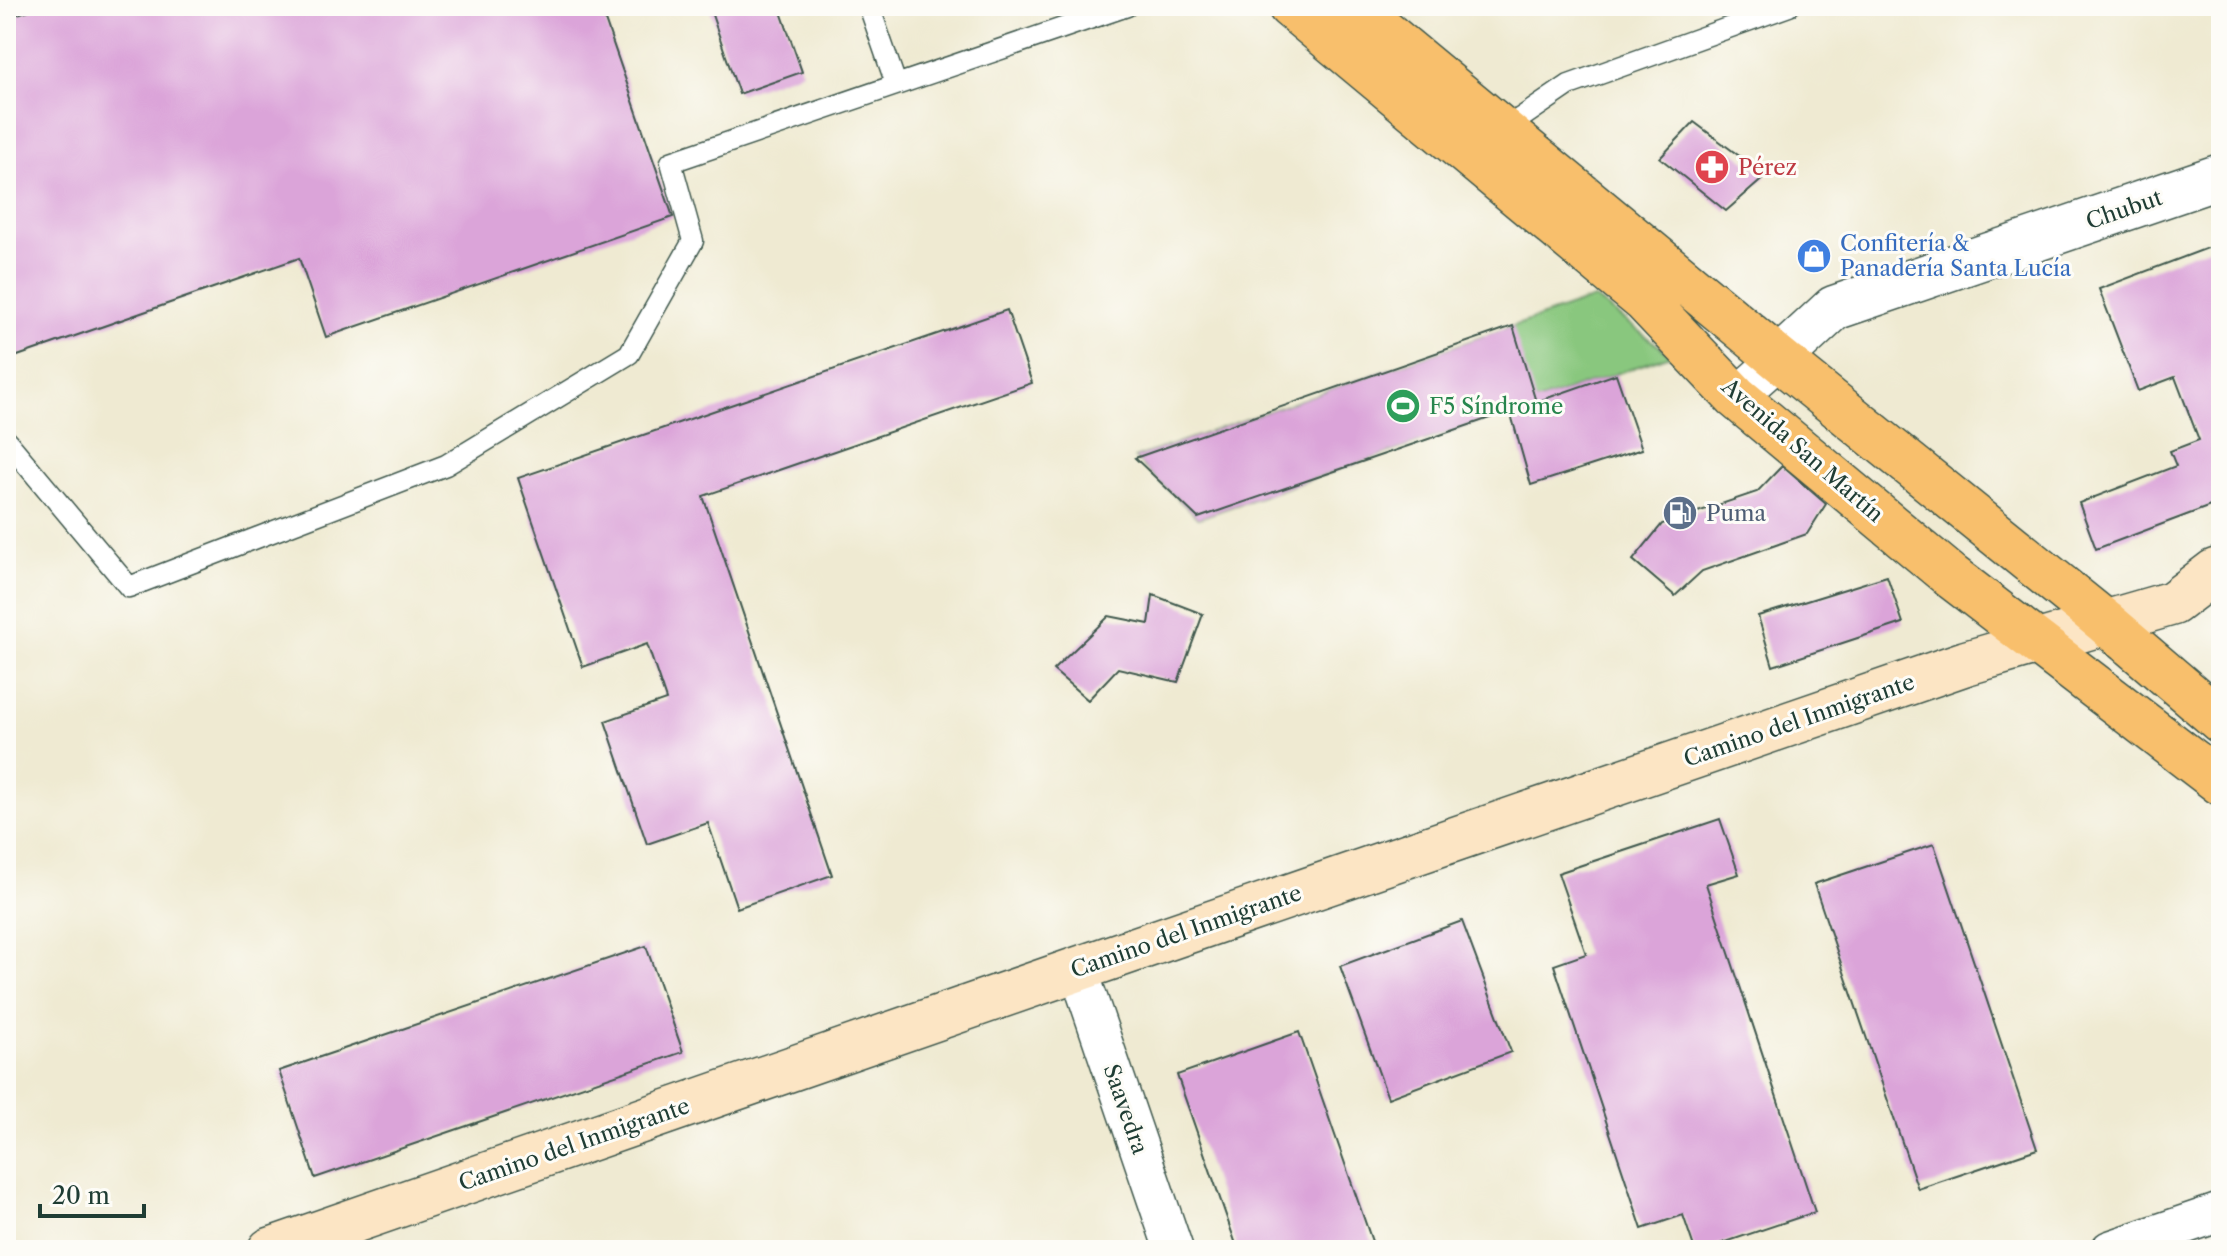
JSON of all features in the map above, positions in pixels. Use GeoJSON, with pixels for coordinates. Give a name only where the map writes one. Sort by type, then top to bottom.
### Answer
{"type":"FeatureCollection","features":[{"type":"Feature","properties":{"kind":"main road","name":"Avenida San Martín"},"geometry":{"type":"LineString","coordinates":[[1290,6],[1645,301],[1736,397],[1952,577],[2221,783]]}},
{"type":"Feature","properties":{"kind":"main road"},"geometry":{"type":"LineString","coordinates":[[1353,6],[1779,359],[2105,622],[2221,721]]}},
{"type":"Feature","properties":{"kind":"main road"},"geometry":{"type":"LineString","coordinates":[[2173,603],[2221,569]]}},
{"type":"Feature","properties":{"kind":"main road"},"geometry":{"type":"LineString","coordinates":[[2173,603],[2221,608]]}},
{"type":"Feature","properties":{"kind":"main road","name":"Camino del Inmigrante"},"geometry":{"type":"LineString","coordinates":[[270,1250],[1921,678],[2173,603]]}},
{"type":"Feature","properties":{"kind":"street","name":"Chubut"},"geometry":{"type":"LineString","coordinates":[[1736,397],[1834,308],[2221,176]]}},
{"type":"Feature","properties":{"kind":"street","name":"Saavedra"},"geometry":{"type":"LineString","coordinates":[[1078,969],[1174,1250]]}},
{"type":"Feature","properties":{"kind":"street"},"geometry":{"type":"LineString","coordinates":[[2110,1250],[2221,1212]]}},
{"type":"Feature","properties":{"kind":"lane"},"geometry":{"type":"LineString","coordinates":[[869,6],[896,84]]}},
{"type":"Feature","properties":{"kind":"lane"},"geometry":{"type":"LineString","coordinates":[[6,440],[129,587],[446,465],[629,354],[693,241],[671,162],[1127,6]]}},
{"type":"Feature","properties":{"kind":"lane"},"geometry":{"type":"LineString","coordinates":[[1503,130],[1569,85],[1789,6]]}},
{"type":"Feature","properties":{"kind":"green space","name":"F5 Síndrome"},"geometry":{"type":"Polygon","coordinates":[[[1594,298],[1671,355],[1198,518],[1135,458],[1594,298]]]}},
{"type":"Feature","properties":{"kind":"building"},"geometry":{"type":"Polygon","coordinates":[[[41,6],[634,6],[604,17],[673,217],[326,337],[299,258],[6,360],[6,18],[41,6]]]}},
{"type":"Feature","properties":{"kind":"building"},"geometry":{"type":"Polygon","coordinates":[[[709,6],[779,6],[802,72],[739,94],[709,6]]]}},
{"type":"Feature","properties":{"kind":"building","name":"Pérez"},"geometry":{"type":"Polygon","coordinates":[[[1694,122],[1766,176],[1726,211],[1660,158],[1694,122]]]}},
{"type":"Feature","properties":{"kind":"building"},"geometry":{"type":"Polygon","coordinates":[[[2221,243],[2221,502],[2096,549],[2079,503],[2176,466],[2170,451],[2199,440],[2175,377],[2138,391],[2099,289],[2221,243]]]}},
{"type":"Feature","properties":{"kind":"building"},"geometry":{"type":"Polygon","coordinates":[[[1007,310],[1032,383],[703,496],[832,875],[737,908],[708,823],[647,844],[605,721],[666,700],[647,644],[583,667],[518,478],[1007,310]]]}},
{"type":"Feature","properties":{"kind":"building","name":"F5 Síndrome"},"geometry":{"type":"Polygon","coordinates":[[[1513,326],[1536,402],[1616,374],[1642,449],[1531,485],[1510,411],[1198,518],[1135,458],[1513,326]]]}},
{"type":"Feature","properties":{"kind":"building"},"geometry":{"type":"Polygon","coordinates":[[[1782,466],[1826,504],[1807,534],[1702,571],[1675,596],[1633,560],[1662,524],[1757,492],[1782,466]]]}},
{"type":"Feature","properties":{"kind":"building"},"geometry":{"type":"Polygon","coordinates":[[[1887,576],[1903,623],[1773,666],[1758,616],[1887,576]]]}},
{"type":"Feature","properties":{"kind":"building"},"geometry":{"type":"Polygon","coordinates":[[[1153,595],[1203,614],[1178,682],[1118,668],[1088,700],[1053,670],[1109,616],[1149,624],[1153,595]]]}},
{"type":"Feature","properties":{"kind":"building"},"geometry":{"type":"Polygon","coordinates":[[[1720,819],[1739,874],[1706,884],[1815,1212],[1695,1250],[1683,1215],[1642,1229],[1554,965],[1586,954],[1558,873],[1720,819]]]}},
{"type":"Feature","properties":{"kind":"building"},"geometry":{"type":"Polygon","coordinates":[[[1934,844],[2037,1149],[1918,1189],[1814,884],[1934,844]]]}},
{"type":"Feature","properties":{"kind":"building"},"geometry":{"type":"Polygon","coordinates":[[[1462,921],[1511,1052],[1388,1098],[1340,966],[1462,921]]]}},
{"type":"Feature","properties":{"kind":"building"},"geometry":{"type":"Polygon","coordinates":[[[646,946],[683,1052],[315,1178],[279,1071],[646,946]]]}},
{"type":"Feature","properties":{"kind":"building"},"geometry":{"type":"Polygon","coordinates":[[[1299,1032],[1375,1250],[1238,1250],[1177,1075],[1299,1032]]]}},
{"type":"Feature","properties":{"kind":"place","name":"Pérez"},"geometry":{"type":"Point","coordinates":[1712,167]}},
{"type":"Feature","properties":{"kind":"place","name":"Confitería & Panadería Santa Lucía"},"geometry":{"type":"Point","coordinates":[1814,256]}},
{"type":"Feature","properties":{"kind":"place","name":"F5 Síndrome"},"geometry":{"type":"Point","coordinates":[1403,406]}},
{"type":"Feature","properties":{"kind":"place","name":"Puma"},"geometry":{"type":"Point","coordinates":[1680,513]}}]}
